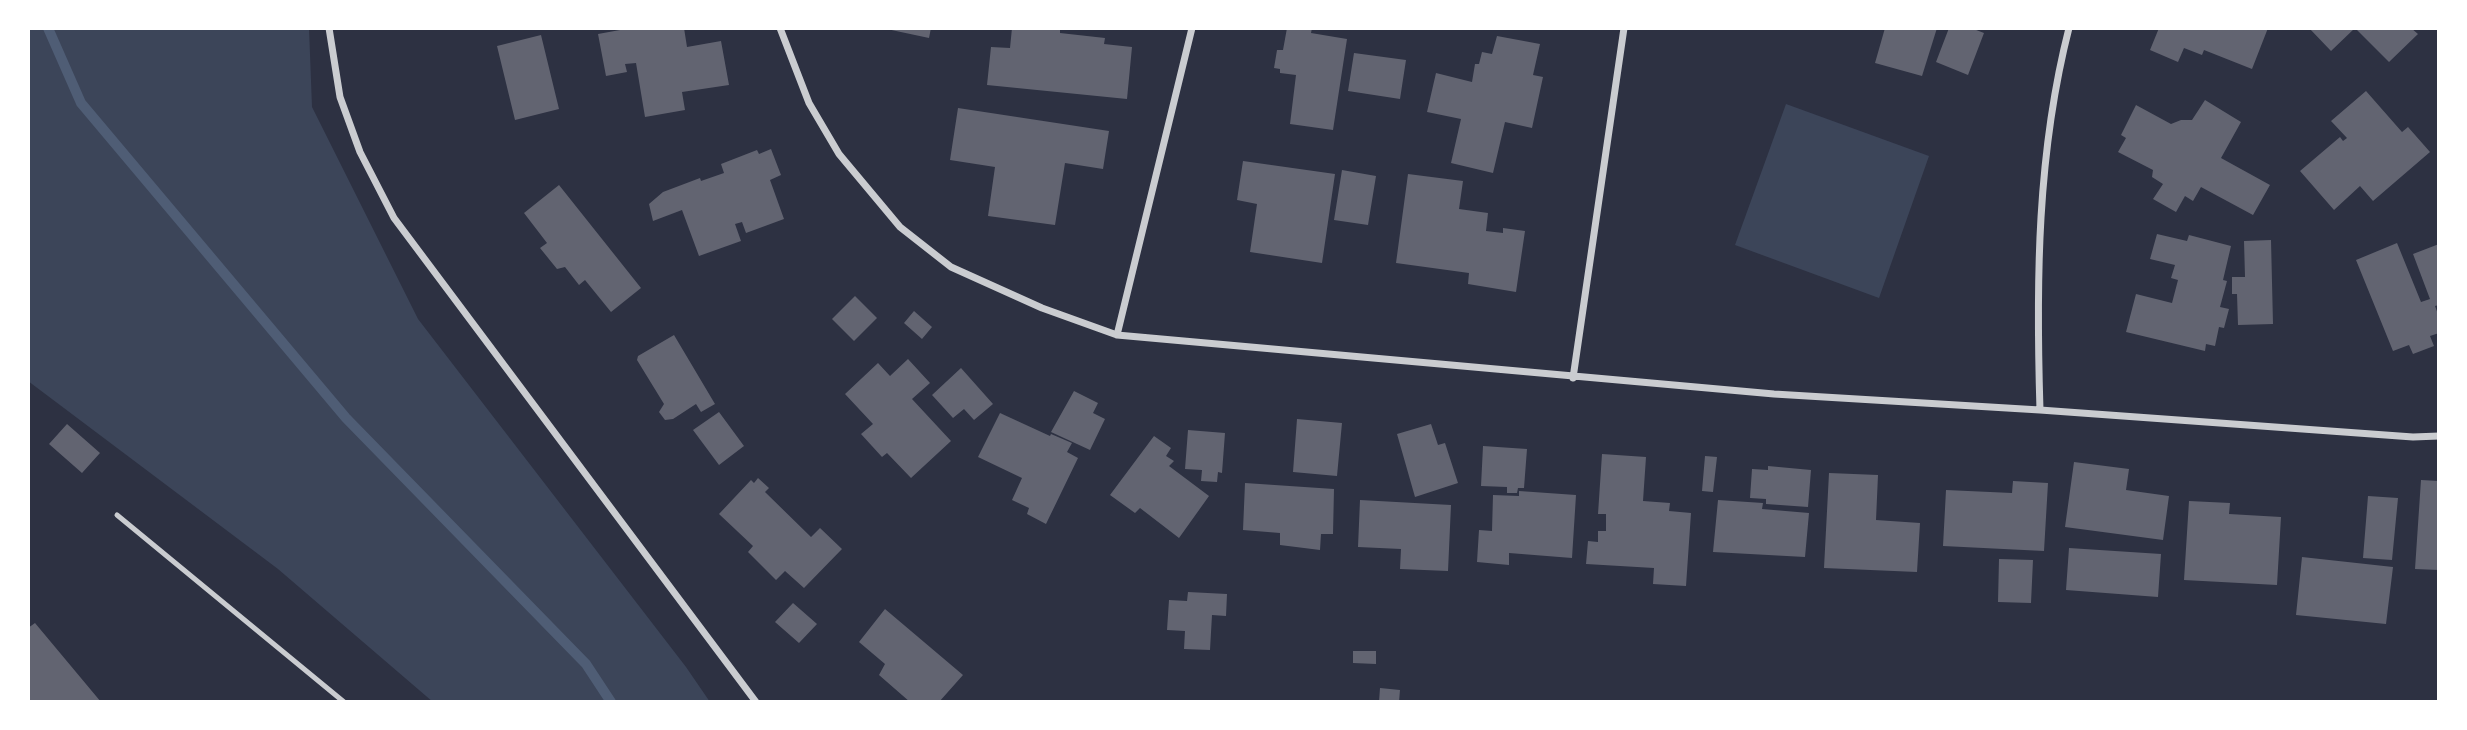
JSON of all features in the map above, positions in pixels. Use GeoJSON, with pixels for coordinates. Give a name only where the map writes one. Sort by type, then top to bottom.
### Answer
{"type":"FeatureCollection","features":[{"type":"Feature","properties":{"kind":"street"},"geometry":{"type":"LineString","coordinates":[[328,28],[340,97],[360,152],[394,218],[756,702]]}},
{"type":"Feature","properties":{"kind":"street"},"geometry":{"type":"LineString","coordinates":[[780,28],[809,103],[839,154],[900,227],[951,267],[1042,308],[1117,335],[1773,394],[2413,437],[2439,436]]}},
{"type":"Feature","properties":{"kind":"street"},"geometry":{"type":"LineString","coordinates":[[1117,335],[1192,28]]}},
{"type":"Feature","properties":{"kind":"street"},"geometry":{"type":"LineString","coordinates":[[1573,378],[1624,28]]}},
{"type":"Feature","properties":{"kind":"street"},"geometry":{"type":"LineString","coordinates":[[2040,410],[2038,253],[2043,172],[2069,28]]}},
{"type":"Feature","properties":{"kind":"lane"},"geometry":{"type":"LineString","coordinates":[[117,515],[344,702]]}},
{"type":"Feature","properties":{"kind":"shaded area"},"geometry":{"type":"Polygon","coordinates":[[[28,28],[309,28],[312,107],[418,319],[686,667],[710,702],[433,702],[278,569],[28,381],[28,28]]]}},
{"type":"Feature","properties":{"kind":"shaded area"},"geometry":{"type":"Polygon","coordinates":[[[1786,104],[1929,156],[1879,298],[1735,245],[1786,104]]]}},
{"type":"Feature","properties":{"kind":"building"},"geometry":{"type":"Polygon","coordinates":[[[631,28],[684,28],[687,47],[721,41],[729,85],[682,92],[685,110],[645,117],[636,63],[625,64],[627,72],[606,76],[598,34],[631,28]]]}},
{"type":"Feature","properties":{"kind":"building"},"geometry":{"type":"Polygon","coordinates":[[[882,28],[931,28],[929,38],[882,28]]]}},
{"type":"Feature","properties":{"kind":"building"},"geometry":{"type":"Polygon","coordinates":[[[1012,28],[1060,28],[1060,33],[1105,38],[1104,44],[1132,47],[1127,99],[987,85],[991,47],[1010,48],[1012,28]]]}},
{"type":"Feature","properties":{"kind":"building"},"geometry":{"type":"Polygon","coordinates":[[[1287,28],[1312,28],[1311,33],[1347,39],[1333,130],[1290,124],[1296,75],[1280,73],[1280,69],[1274,68],[1277,50],[1283,50],[1287,28]]]}},
{"type":"Feature","properties":{"kind":"building"},"geometry":{"type":"Polygon","coordinates":[[[1885,28],[1937,28],[1922,76],[1875,63],[1885,28]]]}},
{"type":"Feature","properties":{"kind":"building"},"geometry":{"type":"Polygon","coordinates":[[[1949,28],[1971,28],[1984,33],[1968,75],[1936,62],[1949,28]]]}},
{"type":"Feature","properties":{"kind":"building"},"geometry":{"type":"Polygon","coordinates":[[[2159,28],[2268,28],[2252,69],[2204,50],[2202,55],[2184,48],[2178,62],[2150,50],[2159,28]]]}},
{"type":"Feature","properties":{"kind":"building"},"geometry":{"type":"Polygon","coordinates":[[[2309,28],[2355,28],[2331,51],[2309,28]]]}},
{"type":"Feature","properties":{"kind":"building"},"geometry":{"type":"Polygon","coordinates":[[[2355,28],[2411,28],[2418,34],[2389,62],[2355,28]]]}},
{"type":"Feature","properties":{"kind":"building"},"geometry":{"type":"Polygon","coordinates":[[[541,35],[559,109],[515,120],[497,46],[541,35]]]}},
{"type":"Feature","properties":{"kind":"building"},"geometry":{"type":"Polygon","coordinates":[[[1497,36],[1540,44],[1533,75],[1543,77],[1532,128],[1505,122],[1493,173],[1451,163],[1461,119],[1427,112],[1436,73],[1472,82],[1475,64],[1479,64],[1482,52],[1492,54],[1497,36]]]}},
{"type":"Feature","properties":{"kind":"building"},"geometry":{"type":"Polygon","coordinates":[[[1354,53],[1406,60],[1400,99],[1348,91],[1354,53]]]}},
{"type":"Feature","properties":{"kind":"building"},"geometry":{"type":"Polygon","coordinates":[[[2366,91],[2402,132],[2408,127],[2430,152],[2373,201],[2360,186],[2334,210],[2300,171],[2340,137],[2343,141],[2347,138],[2331,121],[2366,91]]]}},
{"type":"Feature","properties":{"kind":"building"},"geometry":{"type":"Polygon","coordinates":[[[2205,100],[2241,122],[2221,158],[2270,185],[2253,215],[2201,187],[2193,201],[2185,196],[2176,212],[2153,199],[2163,184],[2152,177],[2153,170],[2118,152],[2126,138],[2121,135],[2136,105],[2171,124],[2192,120],[2205,100]]]}},
{"type":"Feature","properties":{"kind":"building"},"geometry":{"type":"Polygon","coordinates":[[[958,108],[1109,131],[1103,169],[1065,163],[1055,225],[988,216],[995,167],[950,160],[958,108]]]}},
{"type":"Feature","properties":{"kind":"building"},"geometry":{"type":"Polygon","coordinates":[[[771,149],[781,175],[770,180],[784,219],[746,233],[742,222],[735,224],[741,241],[699,256],[682,210],[653,221],[649,204],[663,192],[700,178],[701,181],[724,173],[721,164],[757,150],[759,154],[771,149]]]}},
{"type":"Feature","properties":{"kind":"building"},"geometry":{"type":"Polygon","coordinates":[[[1243,161],[1335,174],[1322,263],[1250,252],[1257,204],[1237,200],[1243,161]]]}},
{"type":"Feature","properties":{"kind":"building"},"geometry":{"type":"Polygon","coordinates":[[[1342,170],[1376,176],[1368,225],[1334,220],[1342,170]]]}},
{"type":"Feature","properties":{"kind":"building"},"geometry":{"type":"Polygon","coordinates":[[[1408,174],[1463,181],[1459,209],[1488,213],[1486,231],[1503,233],[1503,228],[1525,231],[1516,292],[1468,284],[1469,273],[1396,263],[1408,174]]]}},
{"type":"Feature","properties":{"kind":"building"},"geometry":{"type":"Polygon","coordinates":[[[559,185],[641,288],[611,312],[585,280],[579,285],[565,267],[557,269],[540,248],[547,243],[524,213],[559,185]]]}},
{"type":"Feature","properties":{"kind":"building"},"geometry":{"type":"Polygon","coordinates":[[[2157,234],[2187,241],[2189,235],[2231,246],[2223,280],[2227,281],[2220,307],[2229,309],[2224,328],[2219,327],[2215,346],[2206,344],[2205,351],[2126,332],[2136,294],[2172,303],[2178,280],[2171,278],[2175,265],[2150,259],[2157,234]]]}},
{"type":"Feature","properties":{"kind":"building"},"geometry":{"type":"Polygon","coordinates":[[[2271,240],[2273,324],[2238,325],[2237,294],[2232,294],[2232,277],[2245,277],[2244,241],[2271,240]]]}},
{"type":"Feature","properties":{"kind":"building"},"geometry":{"type":"Polygon","coordinates":[[[2397,243],[2421,302],[2430,299],[2413,254],[2439,244],[2439,305],[2435,306],[2439,317],[2439,333],[2430,336],[2434,346],[2413,354],[2409,345],[2393,351],[2356,260],[2397,243]]]}},
{"type":"Feature","properties":{"kind":"building"},"geometry":{"type":"Polygon","coordinates":[[[855,296],[877,318],[854,341],[832,319],[855,296]]]}},
{"type":"Feature","properties":{"kind":"building"},"geometry":{"type":"Polygon","coordinates":[[[914,311],[932,327],[922,339],[904,323],[914,311]]]}},
{"type":"Feature","properties":{"kind":"building"},"geometry":{"type":"Polygon","coordinates":[[[674,335],[715,404],[701,412],[696,404],[673,419],[665,420],[659,412],[664,404],[637,360],[638,356],[674,335]]]}},
{"type":"Feature","properties":{"kind":"building"},"geometry":{"type":"Polygon","coordinates":[[[908,359],[930,383],[912,399],[951,441],[911,478],[887,453],[882,457],[861,434],[873,424],[845,394],[878,363],[890,376],[908,359]]]}},
{"type":"Feature","properties":{"kind":"building"},"geometry":{"type":"Polygon","coordinates":[[[961,368],[993,404],[974,420],[964,409],[953,418],[932,395],[961,368]]]}},
{"type":"Feature","properties":{"kind":"building"},"geometry":{"type":"Polygon","coordinates":[[[1074,391],[1098,403],[1093,413],[1105,419],[1090,450],[1051,432],[1074,391]]]}},
{"type":"Feature","properties":{"kind":"building"},"geometry":{"type":"Polygon","coordinates":[[[719,412],[744,446],[719,465],[693,430],[719,412]]]}},
{"type":"Feature","properties":{"kind":"building"},"geometry":{"type":"Polygon","coordinates":[[[1000,413],[1072,443],[1067,452],[1078,458],[1046,524],[1027,514],[1029,508],[1012,500],[1022,478],[978,457],[1000,413]]]}},
{"type":"Feature","properties":{"kind":"building"},"geometry":{"type":"Polygon","coordinates":[[[1297,419],[1342,423],[1337,476],[1293,472],[1297,419]]]}},
{"type":"Feature","properties":{"kind":"building"},"geometry":{"type":"Polygon","coordinates":[[[67,424],[100,453],[82,473],[49,444],[67,424]]]}},
{"type":"Feature","properties":{"kind":"building"},"geometry":{"type":"Polygon","coordinates":[[[1431,424],[1438,445],[1445,443],[1458,483],[1415,497],[1397,434],[1431,424]]]}},
{"type":"Feature","properties":{"kind":"building"},"geometry":{"type":"Polygon","coordinates":[[[1188,430],[1225,433],[1222,473],[1218,472],[1217,482],[1201,481],[1202,470],[1185,469],[1188,430]]]}},
{"type":"Feature","properties":{"kind":"building"},"geometry":{"type":"Polygon","coordinates":[[[1154,436],[1171,448],[1166,456],[1174,461],[1169,466],[1209,496],[1179,538],[1140,508],[1135,513],[1110,495],[1154,436]]]}},
{"type":"Feature","properties":{"kind":"building"},"geometry":{"type":"Polygon","coordinates":[[[1483,446],[1527,449],[1524,488],[1518,488],[1517,493],[1507,493],[1507,487],[1481,486],[1483,446]]]}},
{"type":"Feature","properties":{"kind":"building"},"geometry":{"type":"Polygon","coordinates":[[[1602,454],[1646,457],[1643,501],[1670,503],[1669,511],[1691,513],[1686,586],[1653,584],[1654,568],[1586,564],[1588,541],[1598,542],[1598,531],[1606,531],[1606,514],[1598,514],[1602,454]]]}},
{"type":"Feature","properties":{"kind":"building"},"geometry":{"type":"Polygon","coordinates":[[[1705,456],[1717,457],[1713,492],[1702,491],[1705,456]]]}},
{"type":"Feature","properties":{"kind":"building"},"geometry":{"type":"Polygon","coordinates":[[[2074,462],[2129,469],[2126,490],[2169,496],[2163,540],[2065,527],[2074,462]]]}},
{"type":"Feature","properties":{"kind":"building"},"geometry":{"type":"Polygon","coordinates":[[[1768,466],[1811,470],[1808,507],[1766,504],[1766,499],[1750,498],[1752,469],[1768,470],[1768,466]]]}},
{"type":"Feature","properties":{"kind":"building"},"geometry":{"type":"Polygon","coordinates":[[[1829,473],[1878,475],[1876,520],[1920,523],[1917,572],[1824,568],[1829,473]]]}},
{"type":"Feature","properties":{"kind":"building"},"geometry":{"type":"Polygon","coordinates":[[[758,478],[769,488],[765,492],[811,537],[820,528],[842,549],[804,588],[785,571],[776,580],[748,552],[753,546],[719,514],[751,480],[754,483],[758,478]]]}},
{"type":"Feature","properties":{"kind":"building"},"geometry":{"type":"Polygon","coordinates":[[[2421,480],[2439,481],[2439,570],[2415,569],[2421,480]]]}},
{"type":"Feature","properties":{"kind":"building"},"geometry":{"type":"Polygon","coordinates":[[[2013,481],[2048,483],[2044,551],[1943,546],[1946,490],[2012,493],[2013,481]]]}},
{"type":"Feature","properties":{"kind":"building"},"geometry":{"type":"Polygon","coordinates":[[[1245,483],[1334,489],[1333,534],[1321,534],[1320,550],[1280,545],[1280,533],[1243,530],[1245,483]]]}},
{"type":"Feature","properties":{"kind":"building"},"geometry":{"type":"Polygon","coordinates":[[[1519,491],[1576,495],[1572,558],[1509,553],[1509,565],[1477,562],[1479,530],[1492,531],[1493,495],[1519,496],[1519,491]]]}},
{"type":"Feature","properties":{"kind":"building"},"geometry":{"type":"Polygon","coordinates":[[[2368,496],[2398,498],[2392,560],[2363,558],[2368,496]]]}},
{"type":"Feature","properties":{"kind":"building"},"geometry":{"type":"Polygon","coordinates":[[[1360,500],[1451,505],[1448,571],[1400,569],[1401,549],[1358,547],[1360,500]]]}},
{"type":"Feature","properties":{"kind":"building"},"geometry":{"type":"Polygon","coordinates":[[[1718,500],[1763,503],[1762,509],[1809,513],[1805,557],[1713,552],[1718,500]]]}},
{"type":"Feature","properties":{"kind":"building"},"geometry":{"type":"Polygon","coordinates":[[[2189,501],[2230,503],[2229,514],[2281,517],[2277,585],[2184,580],[2189,501]]]}},
{"type":"Feature","properties":{"kind":"building"},"geometry":{"type":"Polygon","coordinates":[[[2069,548],[2161,554],[2158,597],[2066,590],[2069,548]]]}},
{"type":"Feature","properties":{"kind":"building"},"geometry":{"type":"Polygon","coordinates":[[[2302,557],[2393,567],[2386,624],[2296,615],[2302,557]]]}},
{"type":"Feature","properties":{"kind":"building"},"geometry":{"type":"Polygon","coordinates":[[[1999,559],[2033,560],[2031,603],[1998,602],[1999,559]]]}},
{"type":"Feature","properties":{"kind":"building"},"geometry":{"type":"Polygon","coordinates":[[[1188,592],[1227,594],[1226,616],[1212,615],[1210,650],[1184,649],[1185,631],[1167,630],[1169,600],[1187,601],[1188,592]]]}},
{"type":"Feature","properties":{"kind":"building"},"geometry":{"type":"Polygon","coordinates":[[[793,603],[817,624],[799,643],[775,622],[793,603]]]}},
{"type":"Feature","properties":{"kind":"building"},"geometry":{"type":"Polygon","coordinates":[[[885,609],[963,675],[939,702],[910,702],[879,675],[885,664],[859,642],[885,609]]]}},
{"type":"Feature","properties":{"kind":"building"},"geometry":{"type":"Polygon","coordinates":[[[35,623],[101,702],[28,702],[28,628],[35,623]]]}},
{"type":"Feature","properties":{"kind":"building"},"geometry":{"type":"Polygon","coordinates":[[[1353,651],[1376,651],[1376,664],[1353,663],[1353,651]]]}},
{"type":"Feature","properties":{"kind":"building"},"geometry":{"type":"Polygon","coordinates":[[[1380,688],[1400,690],[1399,702],[1379,702],[1380,688]]]}},
{"type":"Feature","properties":{"kind":"waterway"},"geometry":{"type":"LineString","coordinates":[[48,28],[81,103],[346,418],[586,664],[611,702]]}}]}
